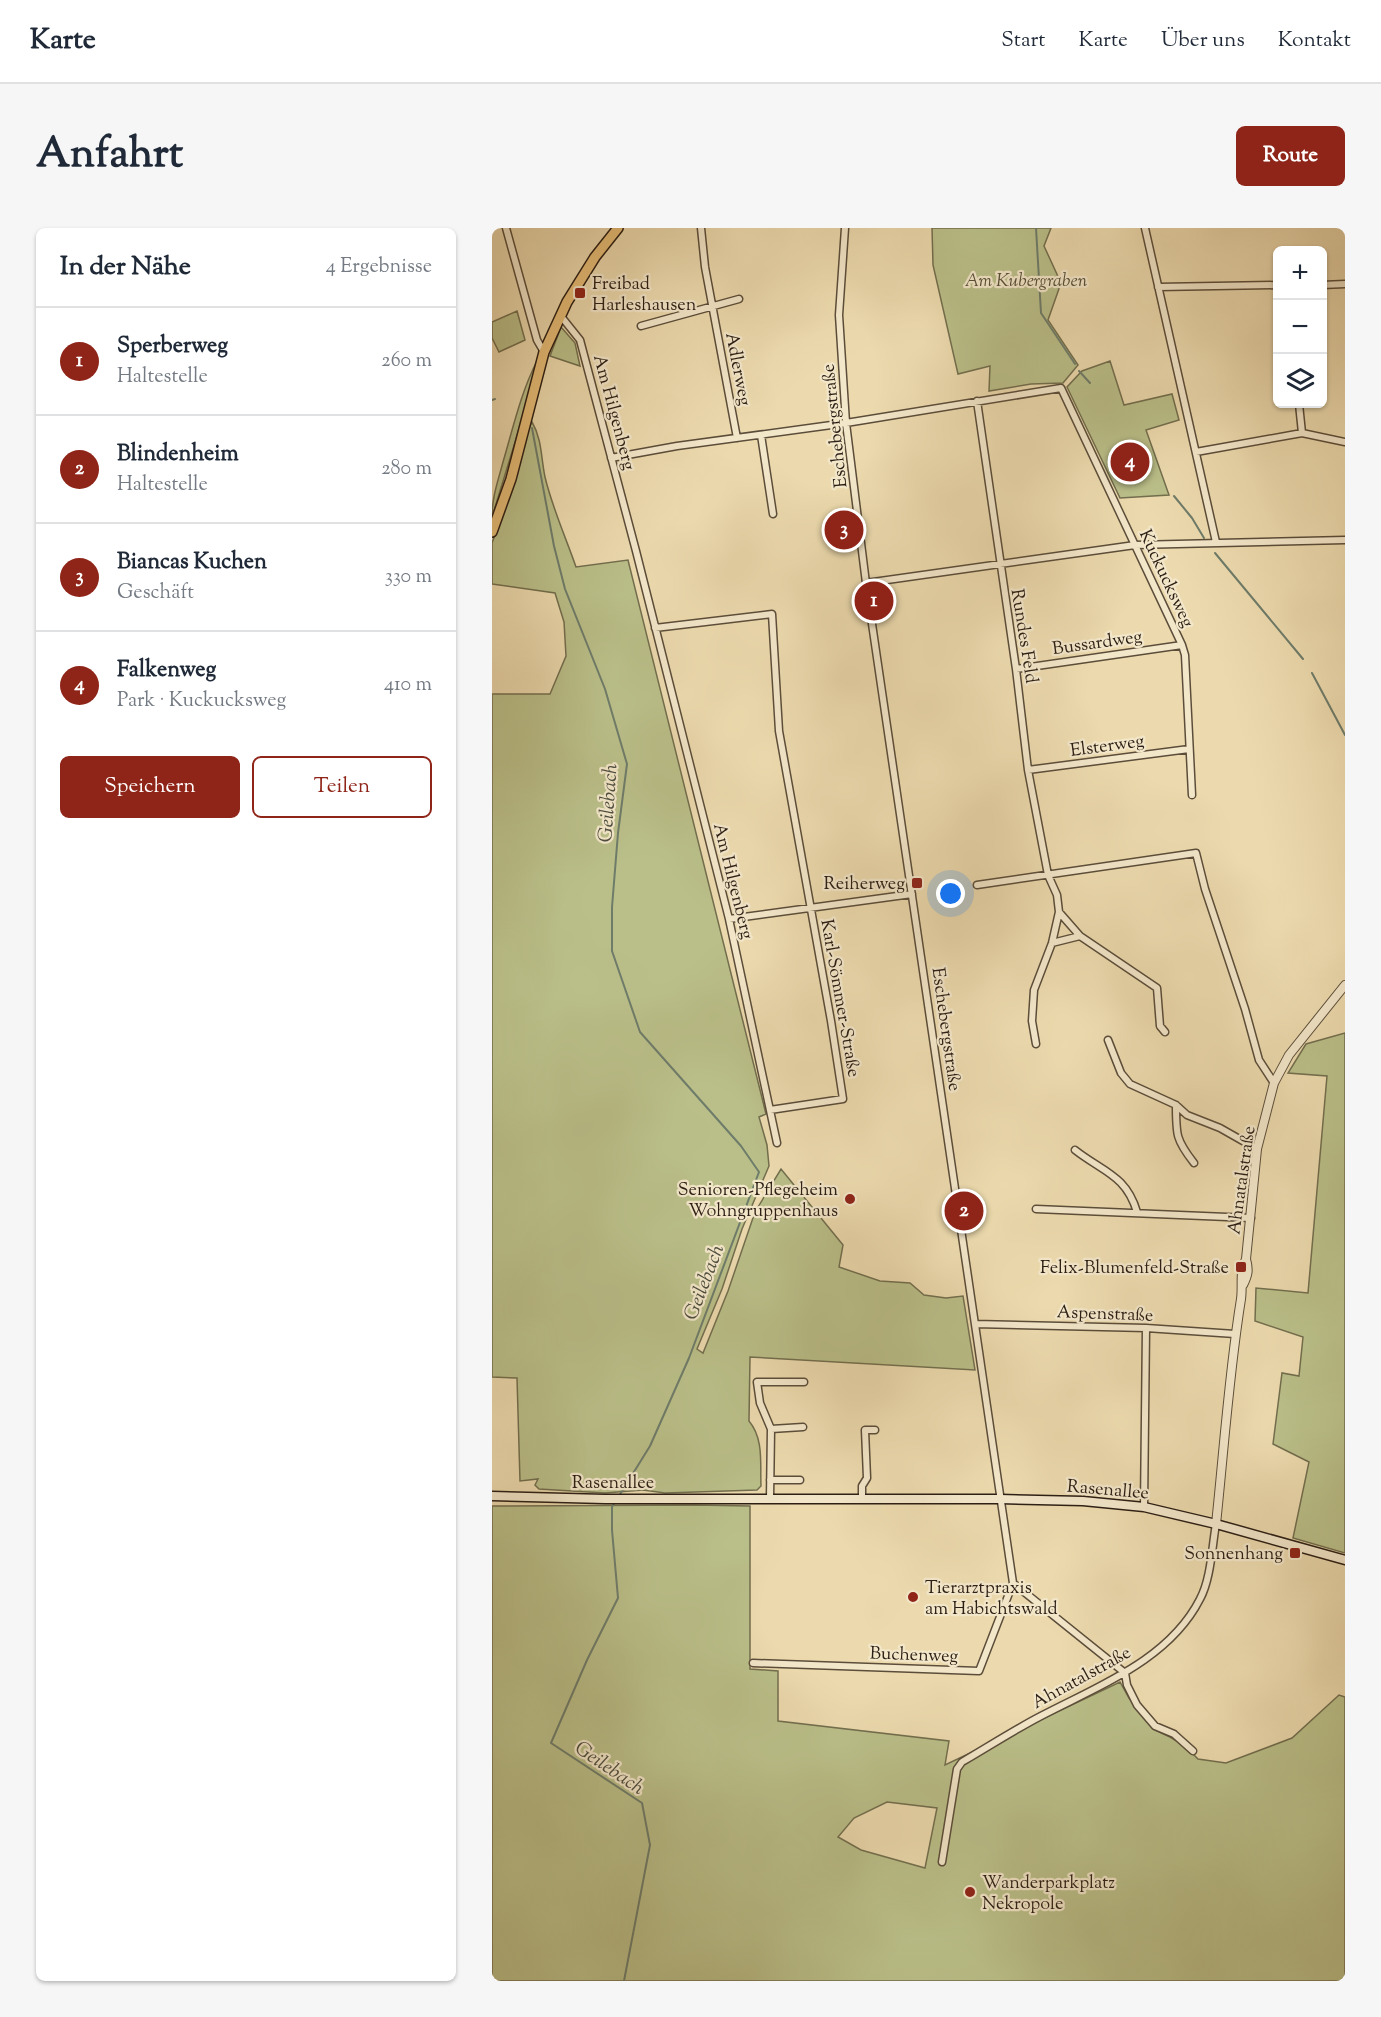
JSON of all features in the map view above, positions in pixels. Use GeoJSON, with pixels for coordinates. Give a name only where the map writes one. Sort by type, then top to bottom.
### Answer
{"type":"FeatureCollection","features":[{"type":"Feature","properties":{"kind":"main road"},"geometry":{"type":"LineString","coordinates":[[492,532],[511,479],[544,352],[560,315],[595,257],[618,228]]}},
{"type":"Feature","properties":{"kind":"main road","name":"Rasenallee"},"geometry":{"type":"LineString","coordinates":[[492,1496],[605,1499],[1083,1501],[1144,1507],[1216,1524],[1345,1560]]}},
{"type":"Feature","properties":{"kind":"street"},"geometry":{"type":"LineString","coordinates":[[506,228],[537,340],[544,352]]}},
{"type":"Feature","properties":{"kind":"street","name":"Adlerweg"},"geometry":{"type":"LineString","coordinates":[[701,228],[705,267],[737,438]]}},
{"type":"Feature","properties":{"kind":"street","name":"Eschebergstraße"},"geometry":{"type":"LineString","coordinates":[[845,228],[839,315],[846,423],[867,583],[1013,1583]]}},
{"type":"Feature","properties":{"kind":"street"},"geometry":{"type":"LineString","coordinates":[[1145,228],[1216,542]]}},
{"type":"Feature","properties":{"kind":"street"},"geometry":{"type":"LineString","coordinates":[[1327,285],[1345,284]]}},
{"type":"Feature","properties":{"kind":"street"},"geometry":{"type":"LineString","coordinates":[[1158,287],[1273,285]]}},
{"type":"Feature","properties":{"kind":"street"},"geometry":{"type":"LineString","coordinates":[[641,326],[739,299]]}},
{"type":"Feature","properties":{"kind":"street","name":"Am Hilgenberg"},"geometry":{"type":"LineString","coordinates":[[560,315],[580,340],[611,458],[729,920],[777,1143]]}},
{"type":"Feature","properties":{"kind":"street","name":"Kuckucksweg"},"geometry":{"type":"LineString","coordinates":[[977,401],[1061,388],[1182,645],[1185,655],[1192,795]]}},
{"type":"Feature","properties":{"kind":"street"},"geometry":{"type":"LineString","coordinates":[[611,458],[676,446],[846,423],[977,401]]}},
{"type":"Feature","properties":{"kind":"street","name":"Rundes Feld"},"geometry":{"type":"LineString","coordinates":[[977,401],[1016,669],[1028,770],[1048,875],[1057,895],[1059,912]]}},
{"type":"Feature","properties":{"kind":"street"},"geometry":{"type":"LineString","coordinates":[[1299,408],[1302,433]]}},
{"type":"Feature","properties":{"kind":"street"},"geometry":{"type":"LineString","coordinates":[[1196,452],[1302,433],[1345,442]]}},
{"type":"Feature","properties":{"kind":"street"},"geometry":{"type":"LineString","coordinates":[[761,435],[773,514]]}},
{"type":"Feature","properties":{"kind":"street"},"geometry":{"type":"LineString","coordinates":[[867,583],[1136,545],[1345,540]]}},
{"type":"Feature","properties":{"kind":"street","name":"Karl-Sömmer-Straße"},"geometry":{"type":"LineString","coordinates":[[655,628],[772,614],[779,731],[843,1099],[770,1110]]}},
{"type":"Feature","properties":{"kind":"street","name":"Bussardweg"},"geometry":{"type":"LineString","coordinates":[[1016,669],[1182,645]]}},
{"type":"Feature","properties":{"kind":"street","name":"Elsterweg"},"geometry":{"type":"LineString","coordinates":[[1028,770],[1189,749]]}},
{"type":"Feature","properties":{"kind":"street"},"geometry":{"type":"LineString","coordinates":[[977,885],[1196,853],[1205,889],[1245,1009],[1259,1060],[1274,1083]]}},
{"type":"Feature","properties":{"kind":"street"},"geometry":{"type":"LineString","coordinates":[[729,920],[912,894]]}},
{"type":"Feature","properties":{"kind":"street"},"geometry":{"type":"LineString","coordinates":[[1059,912],[1080,936],[1157,988],[1160,1026],[1165,1032]]}},
{"type":"Feature","properties":{"kind":"street"},"geometry":{"type":"LineString","coordinates":[[1035,1044],[1032,1021],[1034,990],[1052,943],[1059,912]]}},
{"type":"Feature","properties":{"kind":"street"},"geometry":{"type":"LineString","coordinates":[[1052,943],[1080,936]]}},
{"type":"Feature","properties":{"kind":"street","name":"Ahnatalstraße"},"geometry":{"type":"LineString","coordinates":[[942,1863],[957,1769],[962,1762],[1040,1717],[1125,1673],[1169,1640],[1186,1622],[1201,1598],[1216,1524],[1235,1334],[1243,1286],[1248,1274],[1246,1259],[1257,1149],[1274,1083],[1289,1055],[1345,985]]}},
{"type":"Feature","properties":{"kind":"street"},"geometry":{"type":"LineString","coordinates":[[1108,1040],[1121,1073],[1130,1084],[1176,1105],[1186,1114],[1220,1128],[1257,1149]]}},
{"type":"Feature","properties":{"kind":"street"},"geometry":{"type":"LineString","coordinates":[[1176,1105],[1179,1145],[1194,1163]]}},
{"type":"Feature","properties":{"kind":"street"},"geometry":{"type":"LineString","coordinates":[[1075,1150],[1115,1176],[1132,1196],[1137,1212]]}},
{"type":"Feature","properties":{"kind":"street"},"geometry":{"type":"LineString","coordinates":[[1036,1209],[1251,1218]]}},
{"type":"Feature","properties":{"kind":"street","name":"Aspenstraße"},"geometry":{"type":"LineString","coordinates":[[975,1324],[1146,1328],[1235,1334]]}},
{"type":"Feature","properties":{"kind":"street"},"geometry":{"type":"LineString","coordinates":[[1144,1507],[1146,1328]]}},
{"type":"Feature","properties":{"kind":"street"},"geometry":{"type":"LineString","coordinates":[[770,1498],[771,1429],[760,1403],[757,1382],[804,1382]]}},
{"type":"Feature","properties":{"kind":"street"},"geometry":{"type":"LineString","coordinates":[[771,1429],[803,1427]]}},
{"type":"Feature","properties":{"kind":"street"},"geometry":{"type":"LineString","coordinates":[[862,1499],[862,1486],[867,1478],[865,1430],[875,1430]]}},
{"type":"Feature","properties":{"kind":"street"},"geometry":{"type":"LineString","coordinates":[[770,1480],[800,1480]]}},
{"type":"Feature","properties":{"kind":"street"},"geometry":{"type":"LineString","coordinates":[[1013,1583],[1125,1673],[1127,1685],[1137,1705],[1155,1726],[1174,1734],[1193,1751]]}},
{"type":"Feature","properties":{"kind":"street","name":"Buchenweg"},"geometry":{"type":"LineString","coordinates":[[753,1663],[980,1671],[1013,1583]]}},
{"type":"Feature","properties":{"kind":"green space","name":"Am Kubergraben"},"geometry":{"type":"Polygon","coordinates":[[[932,228],[1051,228],[1044,246],[1061,283],[1048,320],[1078,365],[1063,383],[1031,384],[989,391],[990,366],[958,374],[933,265],[932,228]]]}},
{"type":"Feature","properties":{"kind":"green space"},"geometry":{"type":"Polygon","coordinates":[[[517,311],[525,340],[499,352],[492,338],[492,322],[517,311]]]}},
{"type":"Feature","properties":{"kind":"green space"},"geometry":{"type":"Polygon","coordinates":[[[561,327],[575,343],[580,366],[550,356],[561,327]]]}},
{"type":"Feature","properties":{"kind":"green space"},"geometry":{"type":"Polygon","coordinates":[[[537,361],[492,517],[496,489],[514,423],[526,385],[537,361]]]}},
{"type":"Feature","properties":{"kind":"green space"},"geometry":{"type":"Polygon","coordinates":[[[1110,361],[1124,405],[1172,394],[1179,420],[1146,430],[1169,495],[1120,498],[1067,387],[1082,371],[1110,361]]]}},
{"type":"Feature","properties":{"kind":"green space"},"geometry":{"type":"Polygon","coordinates":[[[532,422],[539,442],[548,488],[576,567],[628,560],[766,1114],[759,1117],[767,1145],[769,1166],[742,1229],[722,1289],[697,1349],[703,1353],[728,1291],[755,1212],[781,1169],[843,1245],[839,1267],[880,1281],[910,1283],[924,1295],[946,1298],[963,1296],[975,1370],[750,1357],[749,1421],[757,1436],[761,1460],[761,1486],[757,1490],[665,1493],[643,1490],[605,1493],[539,1489],[535,1485],[538,1479],[520,1481],[517,1378],[492,1377],[492,694],[550,694],[566,656],[564,622],[555,593],[492,584],[492,543],[515,480],[532,422]]]}},
{"type":"Feature","properties":{"kind":"green space"},"geometry":{"type":"Polygon","coordinates":[[[1345,1033],[1345,1553],[1293,1538],[1309,1462],[1273,1444],[1282,1373],[1299,1376],[1303,1337],[1255,1321],[1256,1288],[1308,1293],[1327,1076],[1288,1073],[1306,1044],[1345,1033]]]}},
{"type":"Feature","properties":{"kind":"green space"},"geometry":{"type":"Polygon","coordinates":[[[492,1506],[750,1506],[750,1669],[778,1671],[778,1721],[949,1741],[945,1765],[1120,1682],[1129,1698],[1155,1730],[1185,1746],[1198,1759],[1226,1763],[1292,1738],[1339,1695],[1345,1697],[1345,1981],[492,1981],[492,1506]],[[887,1802],[854,1818],[838,1837],[861,1850],[925,1868],[937,1808],[887,1802]]]}},
{"type":"Feature","properties":{"kind":"waterway"},"geometry":{"type":"LineString","coordinates":[[1036,228],[1041,313],[1075,364]]}},
{"type":"Feature","properties":{"kind":"waterway"},"geometry":{"type":"LineString","coordinates":[[1079,371],[1090,383]]}},
{"type":"Feature","properties":{"kind":"waterway","name":"Geilebach"},"geometry":{"type":"LineString","coordinates":[[532,428],[554,546],[565,589],[605,689],[627,764],[612,907],[612,951],[640,1032],[741,1146],[759,1172],[689,1358],[650,1446],[619,1496]]}},
{"type":"Feature","properties":{"kind":"waterway"},"geometry":{"type":"LineString","coordinates":[[1174,496],[1192,518],[1204,538]]}},
{"type":"Feature","properties":{"kind":"waterway"},"geometry":{"type":"LineString","coordinates":[[1215,553],[1303,659]]}},
{"type":"Feature","properties":{"kind":"waterway"},"geometry":{"type":"LineString","coordinates":[[1312,673],[1345,735]]}},
{"type":"Feature","properties":{"kind":"waterway","name":"Geilebach"},"geometry":{"type":"LineString","coordinates":[[616,1500],[612,1507],[612,1530],[618,1598],[587,1660],[551,1743],[642,1803],[650,1845],[624,1981]]}},
{"type":"Feature","properties":{"kind":"place","name":"Freibad Harleshausen"},"geometry":{"type":"Point","coordinates":[580,293]}},
{"type":"Feature","properties":{"kind":"place","name":"Falkenweg"},"geometry":{"type":"Point","coordinates":[1130,462]}},
{"type":"Feature","properties":{"kind":"place","name":"Biancas Kuchen"},"geometry":{"type":"Point","coordinates":[844,530]}},
{"type":"Feature","properties":{"kind":"place","name":"Sperberweg"},"geometry":{"type":"Point","coordinates":[874,601]}},
{"type":"Feature","properties":{"kind":"place","name":"Reiherweg"},"geometry":{"type":"Point","coordinates":[917,883]}},
{"type":"Feature","properties":{"kind":"place","name":"Senioren-Pflegeheim Wohngruppenhaus"},"geometry":{"type":"Point","coordinates":[850,1199]}},
{"type":"Feature","properties":{"kind":"place","name":"Blindenheim"},"geometry":{"type":"Point","coordinates":[964,1211]}},
{"type":"Feature","properties":{"kind":"place","name":"Felix-Blumenfeld-Straße"},"geometry":{"type":"Point","coordinates":[1241,1267]}},
{"type":"Feature","properties":{"kind":"place","name":"Sonnenhang"},"geometry":{"type":"Point","coordinates":[1295,1553]}},
{"type":"Feature","properties":{"kind":"place","name":"Tierarztpraxis am Habichtswald"},"geometry":{"type":"Point","coordinates":[913,1597]}},
{"type":"Feature","properties":{"kind":"place","name":"Wanderparkplatz Nekropole"},"geometry":{"type":"Point","coordinates":[970,1892]}}]}
